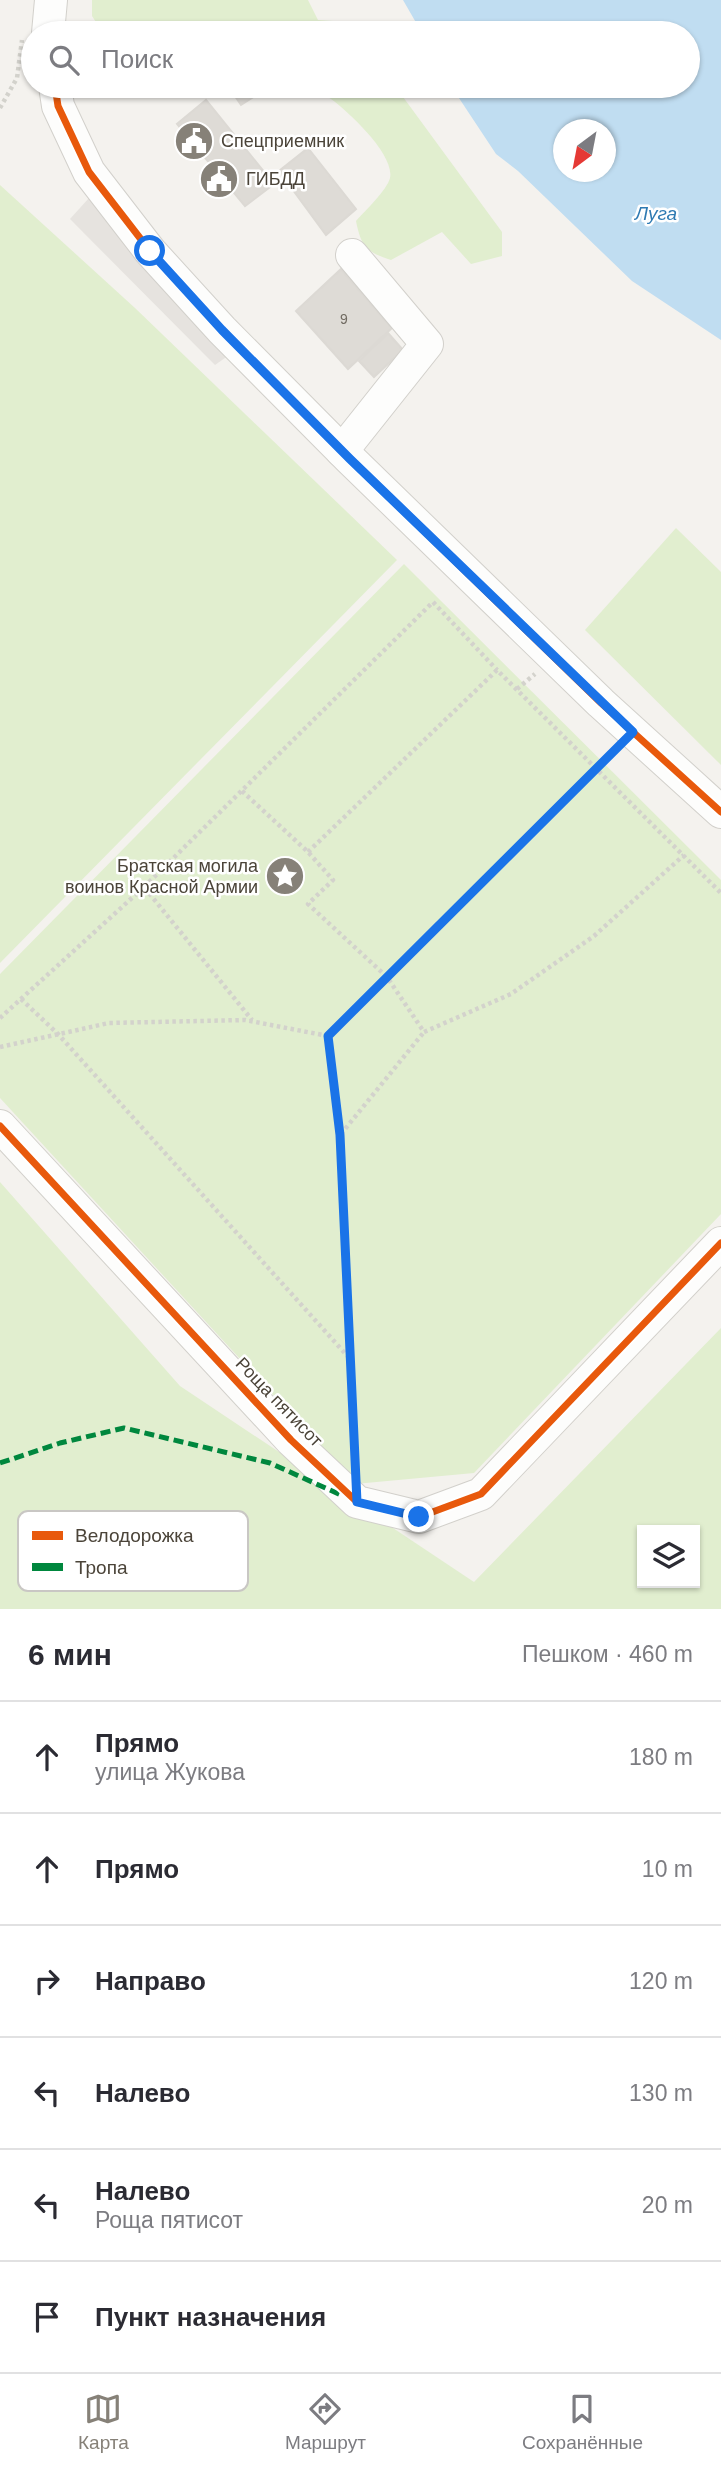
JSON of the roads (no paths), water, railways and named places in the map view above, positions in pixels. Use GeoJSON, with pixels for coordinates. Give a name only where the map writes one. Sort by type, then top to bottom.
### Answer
{"type":"FeatureCollection","features":[{"type":"Feature","properties":{"kind":"street"},"geometry":{"type":"LineString","coordinates":[[42,21],[51,0]]}},
{"type":"Feature","properties":{"kind":"street"},"geometry":{"type":"LineString","coordinates":[[57,98],[89,172],[151,258],[342,451],[601,703],[711,803]]}},
{"type":"Feature","properties":{"kind":"street"},"geometry":{"type":"LineString","coordinates":[[342,451],[427,344],[352,255]]}},
{"type":"Feature","properties":{"kind":"street","name":"Роща пятисот"},"geometry":{"type":"LineString","coordinates":[[0,1126],[291,1440],[357,1502],[419,1517],[481,1494],[721,1243]]}},
{"type":"Feature","properties":{"kind":"water","name":"Луга"},"geometry":{"type":"Polygon","coordinates":[[[403,0],[721,0],[721,340],[632,281],[518,171],[496,154],[459,98],[700,98],[700,21],[415,21],[403,0]]]}},
{"type":"Feature","properties":{"kind":"place","name":"Спецприемник"},"geometry":{"type":"Point","coordinates":[194,141]}},
{"type":"Feature","properties":{"kind":"place","name":"ГИБДД"},"geometry":{"type":"Point","coordinates":[219,179]}},
{"type":"Feature","properties":{"kind":"place","name":"Братская могила воинов Красной Армии"},"geometry":{"type":"Point","coordinates":[285,876]}}]}
